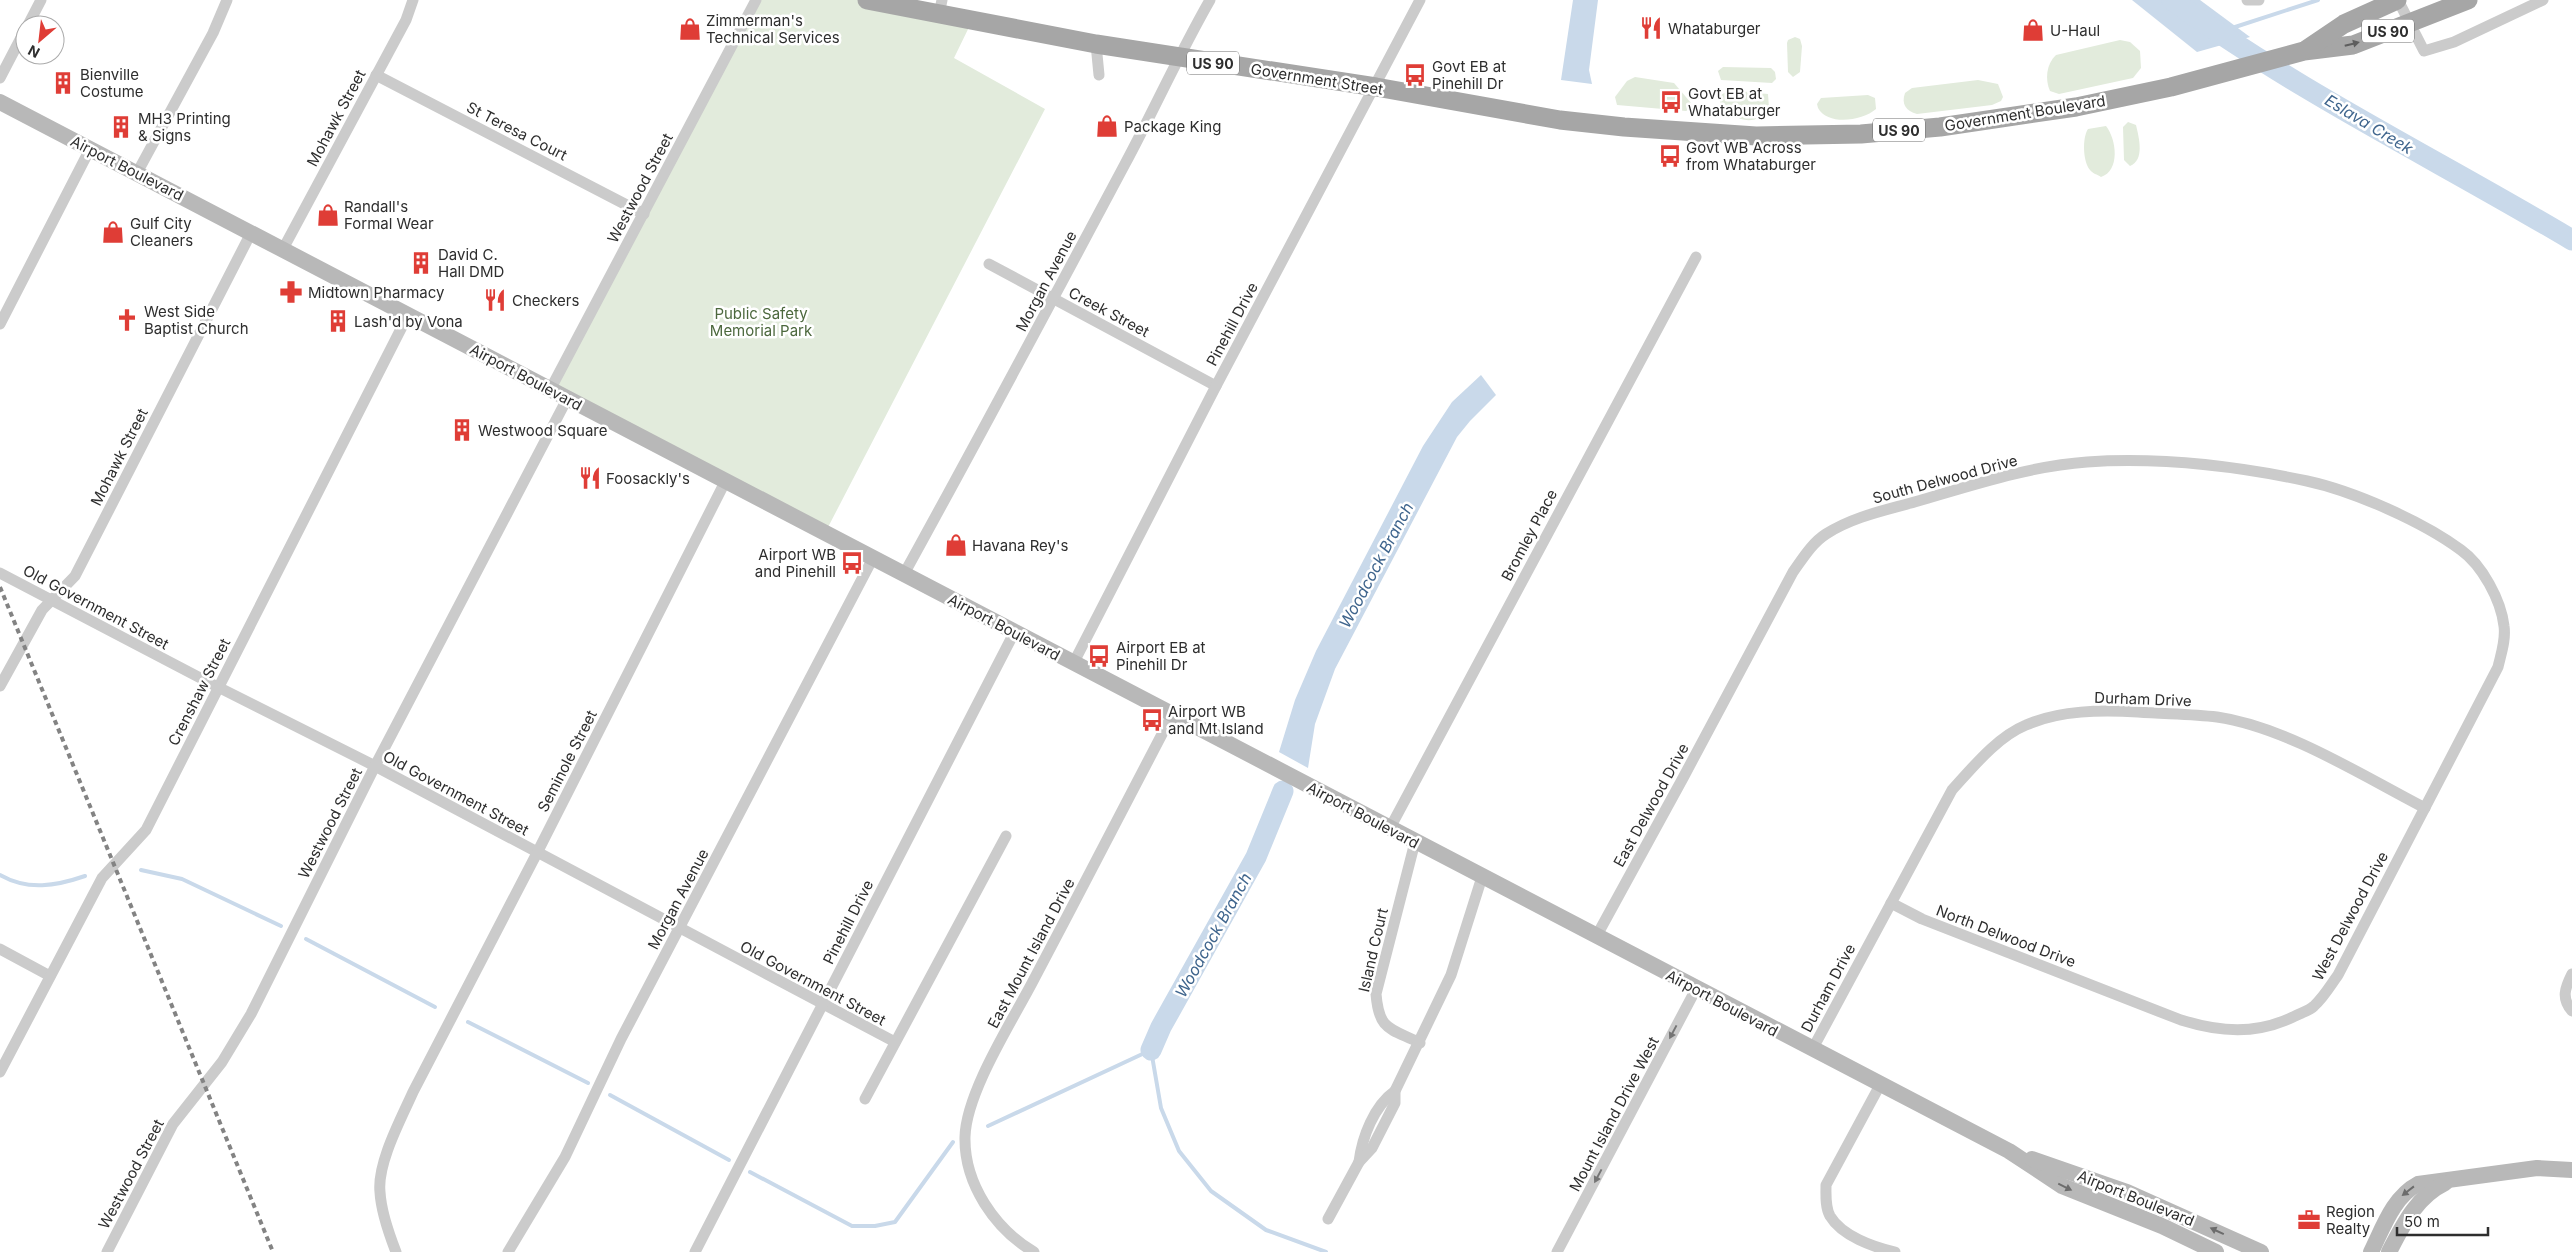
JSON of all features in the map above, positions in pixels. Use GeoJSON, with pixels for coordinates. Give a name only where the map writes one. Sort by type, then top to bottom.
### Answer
{"type":"FeatureCollection","features":[{"type":"Feature","properties":{"kind":"main road","name":"Government Street"},"geometry":{"type":"LineString","coordinates":[[868,0],[941,7],[1096,44],[1177,58],[1376,87],[1560,120]]}},
{"type":"Feature","properties":{"kind":"main road","name":"Government Boulevard"},"geometry":{"type":"LineString","coordinates":[[2304,51],[2344,24],[2398,0]]}},
{"type":"Feature","properties":{"kind":"main road","name":"Government Boulevard"},"geometry":{"type":"LineString","coordinates":[[1560,120],[1624,127],[1756,136],[1861,134],[1976,122],[2076,107],[2144,94],[2304,51],[2353,45],[2468,0]]}},
{"type":"Feature","properties":{"kind":"main road","name":"Airport Boulevard"},"geometry":{"type":"LineString","coordinates":[[0,102],[1172,716],[2009,1151],[2062,1186],[2162,1226],[2216,1252]]}},
{"type":"Feature","properties":{"kind":"main road","name":"Airport Boulevard"},"geometry":{"type":"LineString","coordinates":[[2009,1151],[2127,1192],[2261,1252]]}},
{"type":"Feature","properties":{"kind":"main road"},"geometry":{"type":"LineString","coordinates":[[2371,1252],[2394,1207],[2408,1189],[2418,1184],[2537,1168],[2572,1170]]}},
{"type":"Feature","properties":{"kind":"main road"},"geometry":{"type":"LineString","coordinates":[[2389,1252],[2417,1204],[2432,1189],[2454,1179]]}},
{"type":"Feature","properties":{"kind":"street"},"geometry":{"type":"LineString","coordinates":[[33,15],[41,0]]}},
{"type":"Feature","properties":{"kind":"street"},"geometry":{"type":"LineString","coordinates":[[137,173],[213,33],[227,0]]}},
{"type":"Feature","properties":{"kind":"street","name":"Mohawk Street"},"geometry":{"type":"LineString","coordinates":[[283,250],[406,20],[413,0]]}},
{"type":"Feature","properties":{"kind":"street","name":"Westwood Street"},"geometry":{"type":"LineString","coordinates":[[550,390],[756,0]]}},
{"type":"Feature","properties":{"kind":"street","name":"Morgan Avenue"},"geometry":{"type":"LineString","coordinates":[[904,574],[1053,299],[1153,110],[1177,58],[1210,0]]}},
{"type":"Feature","properties":{"kind":"street","name":"Pinehill Drive"},"geometry":{"type":"LineString","coordinates":[[1073,664],[1216,386],[1376,87],[1420,0]]}},
{"type":"Feature","properties":{"kind":"street"},"geometry":{"type":"LineString","coordinates":[[2247,0],[2259,0]]}},
{"type":"Feature","properties":{"kind":"street"},"geometry":{"type":"LineString","coordinates":[[2398,0],[2424,52],[2454,42],[2543,0]]}},
{"type":"Feature","properties":{"kind":"street"},"geometry":{"type":"LineString","coordinates":[[1096,44],[1099,75]]}},
{"type":"Feature","properties":{"kind":"street"},"geometry":{"type":"LineString","coordinates":[[0,78],[15,49]]}},
{"type":"Feature","properties":{"kind":"street","name":"St Teresa Court"},"geometry":{"type":"LineString","coordinates":[[376,75],[644,214]]}},
{"type":"Feature","properties":{"kind":"street"},"geometry":{"type":"LineString","coordinates":[[0,324],[90,149]]}},
{"type":"Feature","properties":{"kind":"street","name":"Mohawk Street"},"geometry":{"type":"LineString","coordinates":[[0,686],[42,610],[75,576],[252,233]]}},
{"type":"Feature","properties":{"kind":"street","name":"Bromley Place"},"geometry":{"type":"LineString","coordinates":[[1390,828],[1696,257]]}},
{"type":"Feature","properties":{"kind":"street","name":"Creek Street"},"geometry":{"type":"LineString","coordinates":[[988,264],[1216,386]]}},
{"type":"Feature","properties":{"kind":"street","name":"Crenshaw Street"},"geometry":{"type":"LineString","coordinates":[[0,1072],[102,878],[146,830],[408,315]]}},
{"type":"Feature","properties":{"kind":"street","name":"Westwood Street"},"geometry":{"type":"LineString","coordinates":[[107,1252],[173,1124],[222,1062],[251,1014],[375,766],[567,399]]}},
{"type":"Feature","properties":{"kind":"street","name":"South Delwood Drive"},"geometry":{"type":"LineString","coordinates":[[1731,688],[1793,572],[1810,549],[1826,534],[1860,518],[2008,475],[2086,462],[2161,462],[2234,468],[2308,482],[2404,517],[2462,550],[2477,568],[2490,586],[2498,604],[2504,626],[2504,646]]}},
{"type":"Feature","properties":{"kind":"street","name":"Seminole Street"},"geometry":{"type":"LineString","coordinates":[[396,1252],[380,1191],[383,1168],[412,1092],[537,854],[725,482]]}},
{"type":"Feature","properties":{"kind":"street","name":"Morgan Avenue"},"geometry":{"type":"LineString","coordinates":[[508,1252],[565,1157],[621,1039],[873,558]]}},
{"type":"Feature","properties":{"kind":"street","name":"Old Government Street"},"geometry":{"type":"LineString","coordinates":[[0,573],[51,602],[218,688],[375,766],[537,854],[895,1042]]}},
{"type":"Feature","properties":{"kind":"street","name":"Pinehill Drive"},"geometry":{"type":"LineString","coordinates":[[695,1252],[1014,633]]}},
{"type":"Feature","properties":{"kind":"street","name":"West Delwood Drive"},"geometry":{"type":"LineString","coordinates":[[2111,993],[2180,1020],[2209,1029],[2237,1031],[2260,1029],[2280,1023],[2313,1007],[2338,975],[2498,667],[2504,646]]}},
{"type":"Feature","properties":{"kind":"street","name":"East Delwood Drive"},"geometry":{"type":"LineString","coordinates":[[1596,936],[1731,688]]}},
{"type":"Feature","properties":{"kind":"street","name":"Durham Drive"},"geometry":{"type":"LineString","coordinates":[[1812,1050],[1952,790],[1964,776],[2002,741],[2025,725],[2055,716],[2114,711],[2217,717],[2248,724],[2293,741],[2425,808]]}},
{"type":"Feature","properties":{"kind":"street","name":"East Mount Island Drive"},"geometry":{"type":"LineString","coordinates":[[1034,1252],[1014,1238],[990,1212],[978,1191],[967,1156],[965,1137],[967,1119],[974,1096],[1172,716]]}},
{"type":"Feature","properties":{"kind":"street","name":"Old Government Street"},"geometry":{"type":"LineString","coordinates":[[865,1099],[1006,836]]}},
{"type":"Feature","properties":{"kind":"street","name":"Island Court"},"geometry":{"type":"LineString","coordinates":[[1415,842],[1376,994],[1378,1013],[1383,1025],[1420,1042]]}},
{"type":"Feature","properties":{"kind":"street"},"geometry":{"type":"LineString","coordinates":[[1328,1219],[1358,1162],[1372,1148],[1395,1103],[1395,1091],[1451,975],[1482,877]]}},
{"type":"Feature","properties":{"kind":"street","name":"North Delwood Drive"},"geometry":{"type":"LineString","coordinates":[[1890,903],[1922,919],[2111,993]]}},
{"type":"Feature","properties":{"kind":"street"},"geometry":{"type":"LineString","coordinates":[[0,949],[50,976]]}},
{"type":"Feature","properties":{"kind":"street"},"geometry":{"type":"LineString","coordinates":[[2572,974],[2564,992],[2565,1003],[2572,1011]]}},
{"type":"Feature","properties":{"kind":"street","name":"Mount Island Drive West"},"geometry":{"type":"LineString","coordinates":[[1557,1252],[1696,989]]}},
{"type":"Feature","properties":{"kind":"street"},"geometry":{"type":"LineString","coordinates":[[1880,1085],[1826,1185],[1826,1201],[1830,1216],[1846,1233],[1884,1250],[1895,1252]]}},
{"type":"Feature","properties":{"kind":"green space","name":"Public Safety Memorial Park"},"geometry":{"type":"Polygon","coordinates":[[[756,0],[867,0],[972,21],[954,58],[1045,109],[825,533],[550,390],[756,0]]]}},
{"type":"Feature","properties":{"kind":"green space"},"geometry":{"type":"Polygon","coordinates":[[[1795,37],[1800,39],[1802,46],[1800,72],[1793,77],[1788,72],[1787,43],[1788,40],[1795,37]]]}},
{"type":"Feature","properties":{"kind":"green space"},"geometry":{"type":"Polygon","coordinates":[[[2120,40],[2130,42],[2140,51],[2141,68],[2133,78],[2059,94],[2050,91],[2047,82],[2047,72],[2050,63],[2056,55],[2120,40]]]}},
{"type":"Feature","properties":{"kind":"green space"},"geometry":{"type":"Polygon","coordinates":[[[1723,67],[1771,68],[1775,72],[1776,79],[1772,83],[1721,80],[1718,71],[1723,67]]]}},
{"type":"Feature","properties":{"kind":"green space"},"geometry":{"type":"Polygon","coordinates":[[[1635,77],[1674,83],[1691,103],[1690,109],[1686,111],[1617,105],[1615,97],[1627,81],[1635,77]]]}},
{"type":"Feature","properties":{"kind":"green space"},"geometry":{"type":"Polygon","coordinates":[[[1978,80],[1998,84],[2003,97],[2001,101],[1992,105],[1917,114],[1907,109],[1904,104],[1905,93],[1912,88],[1978,80]]]}},
{"type":"Feature","properties":{"kind":"green space"},"geometry":{"type":"Polygon","coordinates":[[[1729,90],[1768,94],[1769,108],[1764,115],[1751,120],[1743,120],[1736,117],[1724,108],[1720,102],[1721,95],[1729,90]]]}},
{"type":"Feature","properties":{"kind":"green space"},"geometry":{"type":"Polygon","coordinates":[[[1868,95],[1875,98],[1876,109],[1854,119],[1845,120],[1829,117],[1823,114],[1817,104],[1821,98],[1868,95]]]}},
{"type":"Feature","properties":{"kind":"green space"},"geometry":{"type":"Polygon","coordinates":[[[2128,122],[2136,125],[2140,148],[2138,159],[2130,166],[2124,160],[2123,127],[2128,122]]]}},
{"type":"Feature","properties":{"kind":"green space"},"geometry":{"type":"Polygon","coordinates":[[[2106,126],[2113,139],[2115,154],[2111,168],[2107,174],[2101,177],[2090,170],[2086,161],[2084,144],[2088,129],[2106,126]]]}},
{"type":"Feature","properties":{"kind":"water"},"geometry":{"type":"Polygon","coordinates":[[[1573,0],[1598,0],[1589,70],[1592,84],[1561,80],[1573,0]]]}},
{"type":"Feature","properties":{"kind":"water"},"geometry":{"type":"Polygon","coordinates":[[[2132,0],[2200,0],[2250,37],[2197,52],[2132,0]]]}},
{"type":"Feature","properties":{"kind":"water"},"geometry":{"type":"Polygon","coordinates":[[[1481,375],[1496,395],[1457,437],[1335,669],[1315,724],[1308,768],[1279,752],[1295,700],[1316,651],[1423,446],[1452,402],[1481,375]]]}},
{"type":"Feature","properties":{"kind":"waterway","name":"Eslava Creek"},"geometry":{"type":"LineString","coordinates":[[2172,0],[2269,65],[2572,240]]}},
{"type":"Feature","properties":{"kind":"waterway"},"geometry":{"type":"LineString","coordinates":[[2232,28],[2318,0]]}},
{"type":"Feature","properties":{"kind":"waterway","name":"Woodcock Branch"},"geometry":{"type":"LineString","coordinates":[[1151,1050],[1161,1027],[1256,857],[1283,791]]}},
{"type":"Feature","properties":{"kind":"waterway"},"geometry":{"type":"LineString","coordinates":[[141,870],[182,879],[281,926]]}},
{"type":"Feature","properties":{"kind":"waterway"},"geometry":{"type":"LineString","coordinates":[[0,875],[32,885],[53,884],[85,876]]}},
{"type":"Feature","properties":{"kind":"waterway"},"geometry":{"type":"LineString","coordinates":[[306,939],[435,1007]]}},
{"type":"Feature","properties":{"kind":"waterway"},"geometry":{"type":"LineString","coordinates":[[468,1022],[588,1083]]}},
{"type":"Feature","properties":{"kind":"waterway"},"geometry":{"type":"LineString","coordinates":[[988,1126],[1151,1050],[1161,1108],[1179,1151],[1211,1191],[1266,1230],[1326,1252]]}},
{"type":"Feature","properties":{"kind":"waterway"},"geometry":{"type":"LineString","coordinates":[[610,1095],[729,1160]]}},
{"type":"Feature","properties":{"kind":"waterway"},"geometry":{"type":"LineString","coordinates":[[750,1172],[852,1226],[875,1226],[895,1222],[953,1142]]}},
{"type":"Feature","properties":{"kind":"railway"},"geometry":{"type":"LineString","coordinates":[[0,587],[273,1252]]}},
{"type":"Feature","properties":{"kind":"place","name":"Whataburger"},"geometry":{"type":"Point","coordinates":[1651,28]}},
{"type":"Feature","properties":{"kind":"place","name":"Zimmerman's Technical Services"},"geometry":{"type":"Point","coordinates":[690,29]}},
{"type":"Feature","properties":{"kind":"place","name":"U-Haul"},"geometry":{"type":"Point","coordinates":[2033,30]}},
{"type":"Feature","properties":{"kind":"place","name":"Govt EB at Pinehill Dr"},"geometry":{"type":"Point","coordinates":[1415,75]}},
{"type":"Feature","properties":{"kind":"place","name":"Bienville Costume"},"geometry":{"type":"Point","coordinates":[63,83]}},
{"type":"Feature","properties":{"kind":"place","name":"Govt EB at Whataburger"},"geometry":{"type":"Point","coordinates":[1671,102]}},
{"type":"Feature","properties":{"kind":"place","name":"Package King"},"geometry":{"type":"Point","coordinates":[1107,126]}},
{"type":"Feature","properties":{"kind":"place","name":"MH3 Printing & Signs"},"geometry":{"type":"Point","coordinates":[121,127]}},
{"type":"Feature","properties":{"kind":"place","name":"Govt WB Across from Whataburger"},"geometry":{"type":"Point","coordinates":[1670,156]}},
{"type":"Feature","properties":{"kind":"place","name":"Randall's Formal Wear"},"geometry":{"type":"Point","coordinates":[328,215]}},
{"type":"Feature","properties":{"kind":"place","name":"Gulf City Cleaners"},"geometry":{"type":"Point","coordinates":[113,232]}},
{"type":"Feature","properties":{"kind":"place","name":"David C. Hall DMD"},"geometry":{"type":"Point","coordinates":[421,263]}},
{"type":"Feature","properties":{"kind":"place","name":"Midtown Pharmacy"},"geometry":{"type":"Point","coordinates":[291,292]}},
{"type":"Feature","properties":{"kind":"place","name":"Checkers"},"geometry":{"type":"Point","coordinates":[495,300]}},
{"type":"Feature","properties":{"kind":"place","name":"West Side Baptist Church"},"geometry":{"type":"Point","coordinates":[127,320]}},
{"type":"Feature","properties":{"kind":"place","name":"Lash'd by Vona"},"geometry":{"type":"Point","coordinates":[338,321]}},
{"type":"Feature","properties":{"kind":"place","name":"Westwood Square"},"geometry":{"type":"Point","coordinates":[462,430]}},
{"type":"Feature","properties":{"kind":"place","name":"Foosackly's"},"geometry":{"type":"Point","coordinates":[590,478]}},
{"type":"Feature","properties":{"kind":"place","name":"Havana Rey's"},"geometry":{"type":"Point","coordinates":[956,545]}},
{"type":"Feature","properties":{"kind":"place","name":"Airport WB and Pinehill"},"geometry":{"type":"Point","coordinates":[852,563]}},
{"type":"Feature","properties":{"kind":"place","name":"Airport EB at Pinehill Dr"},"geometry":{"type":"Point","coordinates":[1099,656]}},
{"type":"Feature","properties":{"kind":"place","name":"Airport WB and Mt Island"},"geometry":{"type":"Point","coordinates":[1152,720]}},
{"type":"Feature","properties":{"kind":"place","name":"Region Realty"},"geometry":{"type":"Point","coordinates":[2309,1220]}}]}
